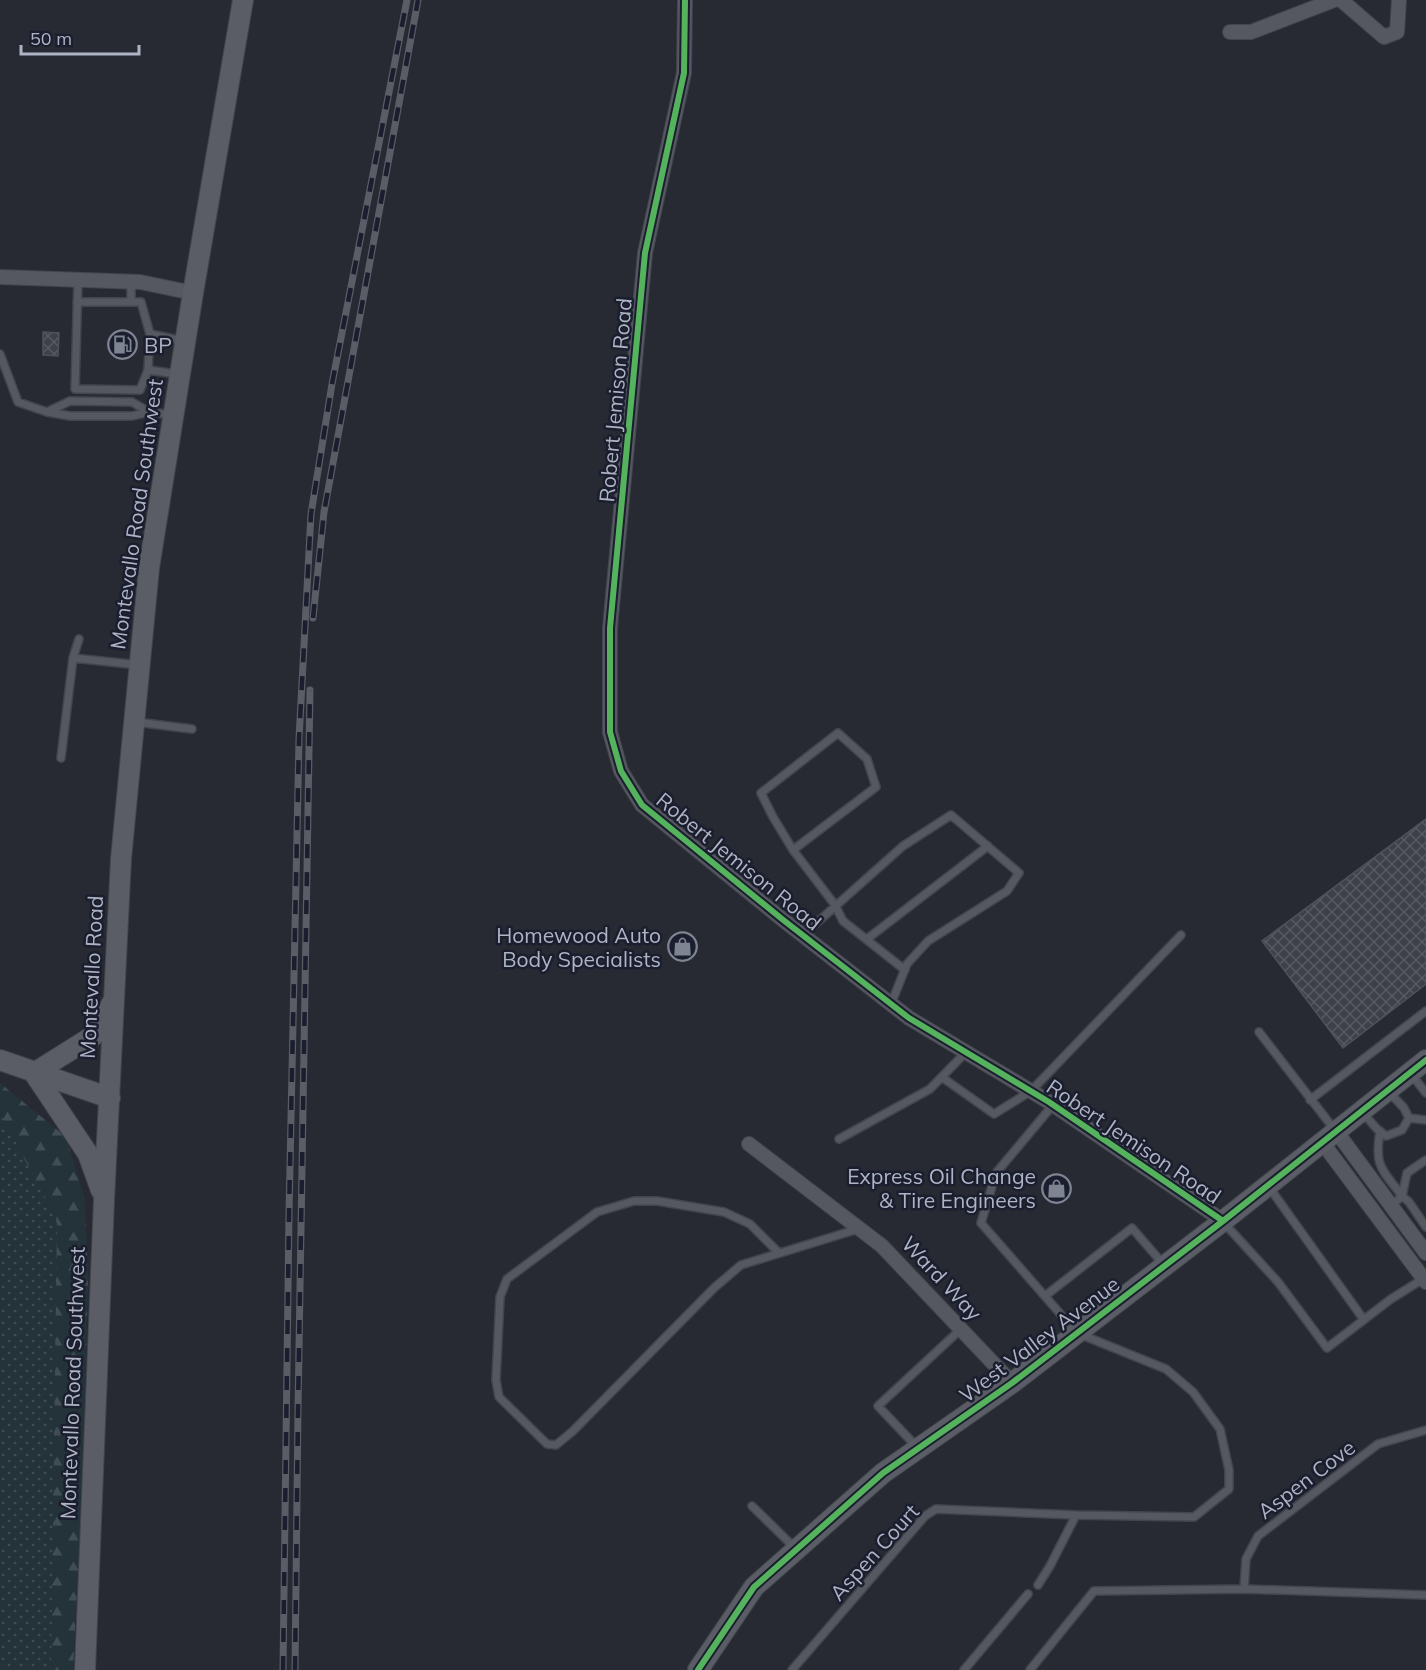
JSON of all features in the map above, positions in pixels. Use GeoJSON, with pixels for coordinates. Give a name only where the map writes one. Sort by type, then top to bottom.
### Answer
{"type":"FeatureCollection","features":[{"type":"Feature","properties":{"kind":"main road","name":"Montevallo Road Southwest"},"geometry":{"type":"LineString","coordinates":[[121,860],[149,568],[243,0]]}},
{"type":"Feature","properties":{"kind":"main road","name":"Montevallo Road"},"geometry":{"type":"LineString","coordinates":[[110,1098],[121,860]]}},
{"type":"Feature","properties":{"kind":"main road"},"geometry":{"type":"LineString","coordinates":[[34,1073],[93,1036],[114,1000]]}},
{"type":"Feature","properties":{"kind":"main road"},"geometry":{"type":"LineString","coordinates":[[0,1060],[110,1098]]}},
{"type":"Feature","properties":{"kind":"main road","name":"West Valley Avenue"},"geometry":{"type":"LineString","coordinates":[[698,1670],[754,1587],[883,1473],[1012,1383],[1223,1221],[1426,1060]]}},
{"type":"Feature","properties":{"kind":"main road"},"geometry":{"type":"LineString","coordinates":[[34,1073],[88,1154],[104,1200]]}},
{"type":"Feature","properties":{"kind":"main road","name":"Montevallo Road Southwest"},"geometry":{"type":"LineString","coordinates":[[85,1670],[110,1098]]}},
{"type":"Feature","properties":{"kind":"street","name":"Robert Jemison Road"},"geometry":{"type":"LineString","coordinates":[[685,0],[684,73],[645,253],[610,628],[610,732],[621,771],[642,805],[802,935],[909,1018],[1053,1105],[1223,1221]]}},
{"type":"Feature","properties":{"kind":"street"},"geometry":{"type":"LineString","coordinates":[[1230,32],[1251,32],[1334,0]]}},
{"type":"Feature","properties":{"kind":"street"},"geometry":{"type":"LineString","coordinates":[[1341,0],[1384,37],[1397,32],[1399,0]]}},
{"type":"Feature","properties":{"kind":"street"},"geometry":{"type":"LineString","coordinates":[[0,277],[131,281],[193,292]]}},
{"type":"Feature","properties":{"kind":"street"},"geometry":{"type":"LineString","coordinates":[[1329,1136],[1397,1201],[1426,1252]]}},
{"type":"Feature","properties":{"kind":"street"},"geometry":{"type":"LineString","coordinates":[[1329,1136],[1411,1262],[1425,1279]]}},
{"type":"Feature","properties":{"kind":"street","name":"Ward Way"},"geometry":{"type":"LineString","coordinates":[[749,1144],[882,1245],[1012,1383]]}},
{"type":"Feature","properties":{"kind":"lane"},"geometry":{"type":"LineString","coordinates":[[77,302],[141,302],[150,334],[148,370],[140,390],[75,389],[77,302],[78,280]]}},
{"type":"Feature","properties":{"kind":"lane"},"geometry":{"type":"LineString","coordinates":[[131,281],[131,302]]}},
{"type":"Feature","properties":{"kind":"lane"},"geometry":{"type":"LineString","coordinates":[[150,334],[185,342]]}},
{"type":"Feature","properties":{"kind":"lane"},"geometry":{"type":"LineString","coordinates":[[0,354],[18,402],[47,412],[70,416],[132,416],[149,412],[173,415]]}},
{"type":"Feature","properties":{"kind":"lane"},"geometry":{"type":"LineString","coordinates":[[148,370],[180,374]]}},
{"type":"Feature","properties":{"kind":"lane"},"geometry":{"type":"LineString","coordinates":[[47,412],[70,401],[132,402],[149,412]]}},
{"type":"Feature","properties":{"kind":"lane"},"geometry":{"type":"LineString","coordinates":[[61,758],[73,658],[79,639]]}},
{"type":"Feature","properties":{"kind":"lane"},"geometry":{"type":"LineString","coordinates":[[73,658],[140,665]]}},
{"type":"Feature","properties":{"kind":"lane"},"geometry":{"type":"LineString","coordinates":[[134,722],[192,729]]}},
{"type":"Feature","properties":{"kind":"lane"},"geometry":{"type":"LineString","coordinates":[[794,850],[876,787],[867,759],[838,733],[761,793],[794,850],[835,905],[843,921],[904,970]]}},
{"type":"Feature","properties":{"kind":"lane"},"geometry":{"type":"LineString","coordinates":[[802,935],[903,846],[951,815],[1019,873],[1007,891],[928,941],[907,963],[891,1004]]}},
{"type":"Feature","properties":{"kind":"lane"},"geometry":{"type":"LineString","coordinates":[[867,939],[988,846]]}},
{"type":"Feature","properties":{"kind":"lane"},"geometry":{"type":"LineString","coordinates":[[943,1078],[994,1114],[1031,1091],[1181,935]]}},
{"type":"Feature","properties":{"kind":"lane"},"geometry":{"type":"LineString","coordinates":[[1310,1100],[1426,1011]]}},
{"type":"Feature","properties":{"kind":"lane"},"geometry":{"type":"LineString","coordinates":[[1259,1032],[1310,1100],[1329,1136]]}},
{"type":"Feature","properties":{"kind":"lane"},"geometry":{"type":"LineString","coordinates":[[839,1139],[930,1089],[966,1052]]}},
{"type":"Feature","properties":{"kind":"lane"},"geometry":{"type":"LineString","coordinates":[[1410,1073],[1426,1094]]}},
{"type":"Feature","properties":{"kind":"lane"},"geometry":{"type":"LineString","coordinates":[[1388,1090],[1404,1108],[1409,1118],[1419,1121],[1426,1120]]}},
{"type":"Feature","properties":{"kind":"lane"},"geometry":{"type":"LineString","coordinates":[[1053,1105],[996,1173],[981,1223],[1077,1333]]}},
{"type":"Feature","properties":{"kind":"lane"},"geometry":{"type":"LineString","coordinates":[[1361,1111],[1386,1136],[1402,1130],[1409,1118]]}},
{"type":"Feature","properties":{"kind":"lane"},"geometry":{"type":"LineString","coordinates":[[1380,1131],[1377,1150],[1379,1165],[1397,1201]]}},
{"type":"Feature","properties":{"kind":"lane"},"geometry":{"type":"LineString","coordinates":[[1397,1201],[1407,1173],[1426,1160]]}},
{"type":"Feature","properties":{"kind":"lane"},"geometry":{"type":"LineString","coordinates":[[1267,1185],[1364,1320]]}},
{"type":"Feature","properties":{"kind":"lane"},"geometry":{"type":"LineString","coordinates":[[779,1253],[750,1224],[724,1212],[657,1201],[634,1201],[597,1212],[507,1279],[500,1297],[496,1380],[499,1397],[547,1444],[556,1445],[573,1431],[714,1288],[741,1265],[860,1229]]}},
{"type":"Feature","properties":{"kind":"lane"},"geometry":{"type":"LineString","coordinates":[[1397,1201],[1409,1202],[1426,1227]]}},
{"type":"Feature","properties":{"kind":"lane"},"geometry":{"type":"LineString","coordinates":[[1223,1221],[1278,1282],[1328,1348],[1390,1299],[1425,1279]]}},
{"type":"Feature","properties":{"kind":"lane"},"geometry":{"type":"LineString","coordinates":[[1045,1296],[1132,1228],[1165,1265]]}},
{"type":"Feature","properties":{"kind":"lane"},"geometry":{"type":"LineString","coordinates":[[1411,1262],[1426,1252]]}},
{"type":"Feature","properties":{"kind":"lane"},"geometry":{"type":"LineString","coordinates":[[917,1448],[878,1406],[961,1329]]}},
{"type":"Feature","properties":{"kind":"lane","name":"Aspen Court"},"geometry":{"type":"LineString","coordinates":[[792,1670],[925,1516],[936,1509],[1194,1517],[1229,1489],[1229,1470],[1220,1429],[1193,1392],[1166,1369],[1077,1333]]}},
{"type":"Feature","properties":{"kind":"lane","name":"Aspen Cove"},"geometry":{"type":"LineString","coordinates":[[1244,1588],[1246,1559],[1258,1536],[1378,1444],[1426,1430]]}},
{"type":"Feature","properties":{"kind":"lane"},"geometry":{"type":"LineString","coordinates":[[752,1506],[796,1550]]}},
{"type":"Feature","properties":{"kind":"lane"},"geometry":{"type":"LineString","coordinates":[[1038,1585],[1076,1515]]}},
{"type":"Feature","properties":{"kind":"lane"},"geometry":{"type":"LineString","coordinates":[[1030,1670],[1094,1591],[1244,1588],[1426,1595]]}},
{"type":"Feature","properties":{"kind":"lane"},"geometry":{"type":"LineString","coordinates":[[963,1670],[1028,1594]]}},
{"type":"Feature","properties":{"kind":"green space"},"geometry":{"type":"Polygon","coordinates":[[[0,1083],[66,1137],[85,1200],[88,1279],[83,1473],[73,1670],[0,1670],[0,1083]]]}},
{"type":"Feature","properties":{"kind":"green space"},"geometry":{"type":"Polygon","coordinates":[[[0,1113],[57,1220],[51,1670],[0,1670],[0,1113]]]}},
{"type":"Feature","properties":{"kind":"building"},"geometry":{"type":"Polygon","coordinates":[[[43,332],[59,333],[58,356],[43,355],[43,332]]]}},
{"type":"Feature","properties":{"kind":"building"},"geometry":{"type":"Polygon","coordinates":[[[1426,819],[1426,984],[1343,1048],[1262,941],[1426,819]]]}},
{"type":"Feature","properties":{"kind":"railway"},"geometry":{"type":"LineString","coordinates":[[283,1670],[289,1214],[299,739],[311,514],[332,384],[407,0]]}},
{"type":"Feature","properties":{"kind":"railway"},"geometry":{"type":"LineString","coordinates":[[313,618],[324,512],[418,0]]}},
{"type":"Feature","properties":{"kind":"railway"},"geometry":{"type":"LineString","coordinates":[[295,1670],[310,690]]}},
{"type":"Feature","properties":{"kind":"cycle path"},"geometry":{"type":"LineString","coordinates":[[685,0],[684,73],[645,253],[610,628],[610,732],[621,771],[642,805],[782,919],[909,1018],[1049,1102],[1223,1221]]}},
{"type":"Feature","properties":{"kind":"cycle path"},"geometry":{"type":"LineString","coordinates":[[698,1670],[754,1587],[883,1473],[1012,1383],[1223,1221],[1426,1060]]}},
{"type":"Feature","properties":{"kind":"place","name":"BP"},"geometry":{"type":"Point","coordinates":[123,345]}},
{"type":"Feature","properties":{"kind":"place","name":"Homewood Auto Body Specialists"},"geometry":{"type":"Point","coordinates":[682,947]}},
{"type":"Feature","properties":{"kind":"place","name":"Express Oil Change & Tire Engineers"},"geometry":{"type":"Point","coordinates":[1057,1188]}}]}
